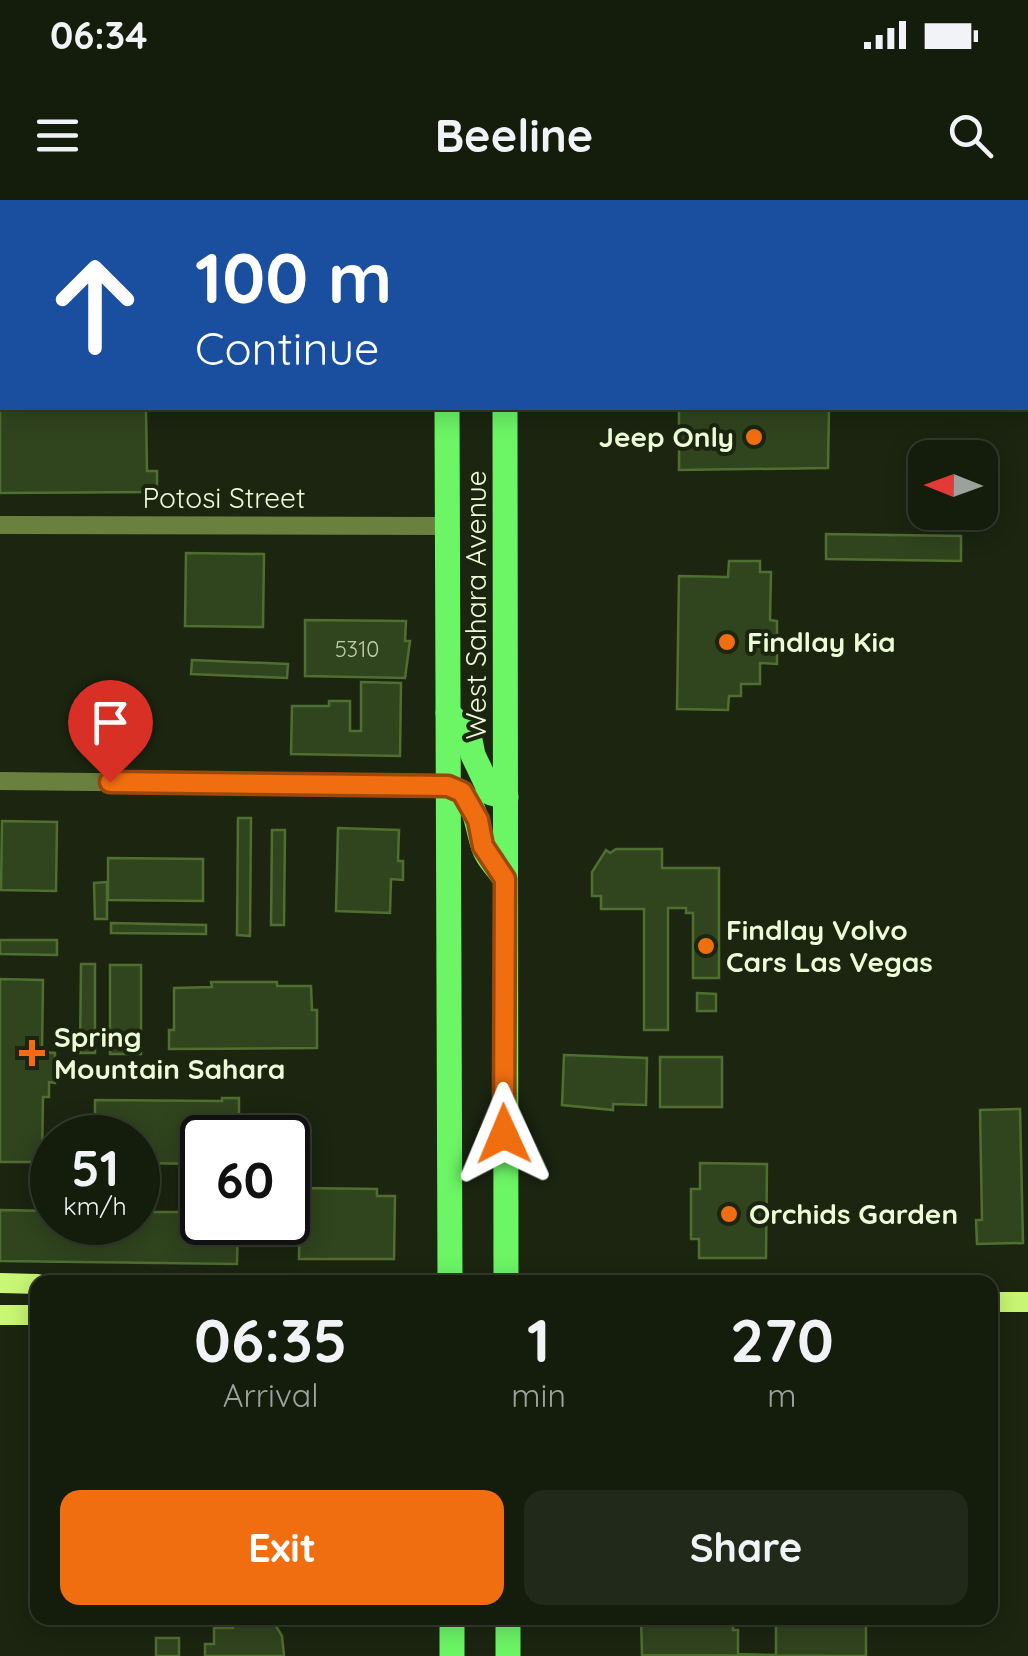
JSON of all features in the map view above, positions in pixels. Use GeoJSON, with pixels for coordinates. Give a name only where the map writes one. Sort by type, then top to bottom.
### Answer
{"type":"FeatureCollection","features":[{"type":"Feature","properties":{"kind":"main road","name":"West Sahara Avenue"},"geometry":{"type":"LineString","coordinates":[[446,410],[450,1275]]}},
{"type":"Feature","properties":{"kind":"main road","name":"West Sahara Avenue"},"geometry":{"type":"LineString","coordinates":[[504,410],[506,1275]]}},
{"type":"Feature","properties":{"kind":"main road"},"geometry":{"type":"LineString","coordinates":[[448,713],[470,735],[473,755],[491,792],[506,797]]}},
{"type":"Feature","properties":{"kind":"main road"},"geometry":{"type":"LineString","coordinates":[[448,786],[462,792],[473,806],[483,846],[505,879]]}},
{"type":"Feature","properties":{"kind":"main road"},"geometry":{"type":"LineString","coordinates":[[452,1625],[452,1656]]}},
{"type":"Feature","properties":{"kind":"main road"},"geometry":{"type":"LineString","coordinates":[[508,1625],[508,1656]]}},
{"type":"Feature","properties":{"kind":"street","name":"Potosi Street"},"geometry":{"type":"LineString","coordinates":[[0,525],[447,526]]}},
{"type":"Feature","properties":{"kind":"street"},"geometry":{"type":"LineString","coordinates":[[0,781],[448,786]]}},
{"type":"Feature","properties":{"kind":"street"},"geometry":{"type":"LineString","coordinates":[[0,1283],[30,1284]]}},
{"type":"Feature","properties":{"kind":"street"},"geometry":{"type":"LineString","coordinates":[[998,1302],[1028,1302]]}},
{"type":"Feature","properties":{"kind":"street"},"geometry":{"type":"LineString","coordinates":[[0,1315],[30,1312]]}},
{"type":"Feature","properties":{"kind":"building"},"geometry":{"type":"Polygon","coordinates":[[[0,410],[146,410],[147,471],[157,471],[157,492],[0,493],[0,410]]]}},
{"type":"Feature","properties":{"kind":"building","name":"Jeep Only"},"geometry":{"type":"Polygon","coordinates":[[[679,410],[829,410],[828,468],[679,470],[679,410]]]}},
{"type":"Feature","properties":{"kind":"building"},"geometry":{"type":"Polygon","coordinates":[[[826,534],[961,536],[961,561],[826,559],[826,534]]]}},
{"type":"Feature","properties":{"kind":"building"},"geometry":{"type":"Polygon","coordinates":[[[186,553],[264,554],[263,627],[185,626],[186,553]]]}},
{"type":"Feature","properties":{"kind":"building","name":"Findlay Kia"},"geometry":{"type":"Polygon","coordinates":[[[729,561],[760,561],[760,572],[771,572],[770,620],[777,621],[777,664],[760,663],[760,684],[741,684],[741,696],[729,696],[728,710],[677,709],[679,576],[728,577],[729,561]]]}},
{"type":"Feature","properties":{"kind":"building"},"geometry":{"type":"Polygon","coordinates":[[[305,620],[406,621],[405,641],[410,641],[405,678],[305,676],[305,620]]]}},
{"type":"Feature","properties":{"kind":"building"},"geometry":{"type":"Polygon","coordinates":[[[192,660],[288,664],[287,678],[191,674],[192,660]]]}},
{"type":"Feature","properties":{"kind":"building"},"geometry":{"type":"Polygon","coordinates":[[[361,682],[401,683],[400,756],[291,754],[292,706],[329,706],[329,701],[350,701],[350,731],[361,731],[361,682]]]}},
{"type":"Feature","properties":{"kind":"building"},"geometry":{"type":"Polygon","coordinates":[[[238,818],[251,818],[250,936],[237,935],[238,818]]]}},
{"type":"Feature","properties":{"kind":"building"},"geometry":{"type":"Polygon","coordinates":[[[2,821],[57,822],[56,891],[1,890],[2,821]]]}},
{"type":"Feature","properties":{"kind":"building"},"geometry":{"type":"Polygon","coordinates":[[[338,828],[399,830],[398,861],[403,861],[403,880],[391,879],[390,913],[336,911],[338,828]]]}},
{"type":"Feature","properties":{"kind":"building"},"geometry":{"type":"Polygon","coordinates":[[[272,830],[285,830],[284,925],[271,925],[272,830]]]}},
{"type":"Feature","properties":{"kind":"building","name":"Findlay Volvo Cars Las Vegas"},"geometry":{"type":"Polygon","coordinates":[[[616,849],[662,849],[662,868],[719,868],[719,978],[693,978],[693,913],[686,913],[686,908],[668,908],[668,1030],[644,1030],[644,909],[601,909],[601,896],[592,896],[592,872],[606,850],[610,853],[616,849]]]}},
{"type":"Feature","properties":{"kind":"building"},"geometry":{"type":"Polygon","coordinates":[[[108,858],[203,859],[203,901],[108,900],[108,858]]]}},
{"type":"Feature","properties":{"kind":"building"},"geometry":{"type":"Polygon","coordinates":[[[107,882],[107,919],[95,919],[94,883],[107,882]]]}},
{"type":"Feature","properties":{"kind":"building"},"geometry":{"type":"Polygon","coordinates":[[[111,923],[206,925],[206,934],[111,933],[111,923]]]}},
{"type":"Feature","properties":{"kind":"building"},"geometry":{"type":"Polygon","coordinates":[[[0,940],[57,940],[57,955],[0,954],[0,940]]]}},
{"type":"Feature","properties":{"kind":"building"},"geometry":{"type":"Polygon","coordinates":[[[81,964],[95,964],[95,1053],[80,1053],[81,964]]]}},
{"type":"Feature","properties":{"kind":"building"},"geometry":{"type":"Polygon","coordinates":[[[110,965],[141,965],[141,1054],[110,1054],[110,965]]]}},
{"type":"Feature","properties":{"kind":"building"},"geometry":{"type":"Polygon","coordinates":[[[0,979],[43,980],[42,1052],[55,1053],[55,1083],[49,1082],[49,1097],[43,1097],[43,1115],[30,1115],[30,1162],[0,1162],[0,979]]]}},
{"type":"Feature","properties":{"kind":"building"},"geometry":{"type":"Polygon","coordinates":[[[211,982],[311,986],[312,1010],[317,1010],[317,1048],[169,1049],[169,1030],[174,1030],[174,988],[212,987],[211,982]]]}},
{"type":"Feature","properties":{"kind":"building"},"geometry":{"type":"Polygon","coordinates":[[[697,993],[716,994],[716,1011],[697,1011],[697,993]]]}},
{"type":"Feature","properties":{"kind":"building"},"geometry":{"type":"Polygon","coordinates":[[[564,1055],[647,1058],[646,1105],[613,1104],[613,1110],[562,1105],[564,1055]]]}},
{"type":"Feature","properties":{"kind":"building"},"geometry":{"type":"Polygon","coordinates":[[[660,1057],[722,1057],[722,1107],[660,1107],[660,1057]]]}},
{"type":"Feature","properties":{"kind":"building"},"geometry":{"type":"Polygon","coordinates":[[[239,1098],[239,1115],[180,1115],[180,1164],[160,1163],[160,1115],[95,1115],[95,1100],[239,1098]]]}},
{"type":"Feature","properties":{"kind":"building"},"geometry":{"type":"Polygon","coordinates":[[[1020,1109],[1023,1243],[977,1244],[976,1220],[982,1220],[980,1110],[1020,1109]]]}},
{"type":"Feature","properties":{"kind":"building","name":"Orchids Garden"},"geometry":{"type":"Polygon","coordinates":[[[700,1163],[767,1164],[766,1258],[699,1258],[699,1239],[691,1239],[691,1189],[700,1189],[700,1163]]]}},
{"type":"Feature","properties":{"kind":"building"},"geometry":{"type":"Polygon","coordinates":[[[310,1188],[377,1189],[377,1196],[395,1196],[394,1259],[299,1259],[299,1245],[310,1245],[310,1188]]]}},
{"type":"Feature","properties":{"kind":"building"},"geometry":{"type":"Polygon","coordinates":[[[0,1210],[30,1211],[30,1245],[160,1245],[160,1212],[180,1212],[180,1245],[237,1245],[237,1264],[0,1261],[0,1210]]]}},
{"type":"Feature","properties":{"kind":"building"},"geometry":{"type":"Polygon","coordinates":[[[275,1625],[282,1636],[284,1656],[205,1656],[205,1644],[214,1644],[214,1628],[275,1625]]]}},
{"type":"Feature","properties":{"kind":"building"},"geometry":{"type":"Polygon","coordinates":[[[641,1625],[733,1625],[733,1630],[738,1630],[738,1654],[776,1655],[776,1625],[866,1625],[866,1656],[642,1655],[641,1625]]]}},
{"type":"Feature","properties":{"kind":"building"},"geometry":{"type":"Polygon","coordinates":[[[156,1638],[179,1638],[179,1656],[156,1656],[156,1638]]]}},
{"type":"Feature","properties":{"kind":"place","name":"Jeep Only"},"geometry":{"type":"Point","coordinates":[754,437]}},
{"type":"Feature","properties":{"kind":"place","name":"Findlay Kia"},"geometry":{"type":"Point","coordinates":[727,642]}},
{"type":"Feature","properties":{"kind":"place","name":"Findlay Volvo Cars Las Vegas"},"geometry":{"type":"Point","coordinates":[706,946]}},
{"type":"Feature","properties":{"kind":"place","name":"Spring Mountain Sahara"},"geometry":{"type":"Point","coordinates":[32,1053]}},
{"type":"Feature","properties":{"kind":"place","name":"Orchids Garden"},"geometry":{"type":"Point","coordinates":[729,1214]}},
{"type":"Feature","properties":{"kind":"route"},"geometry":{"type":"LineString","coordinates":[[110,782],[448,786],[462,792],[473,806],[483,846],[505,879],[504,1134]]}}]}
